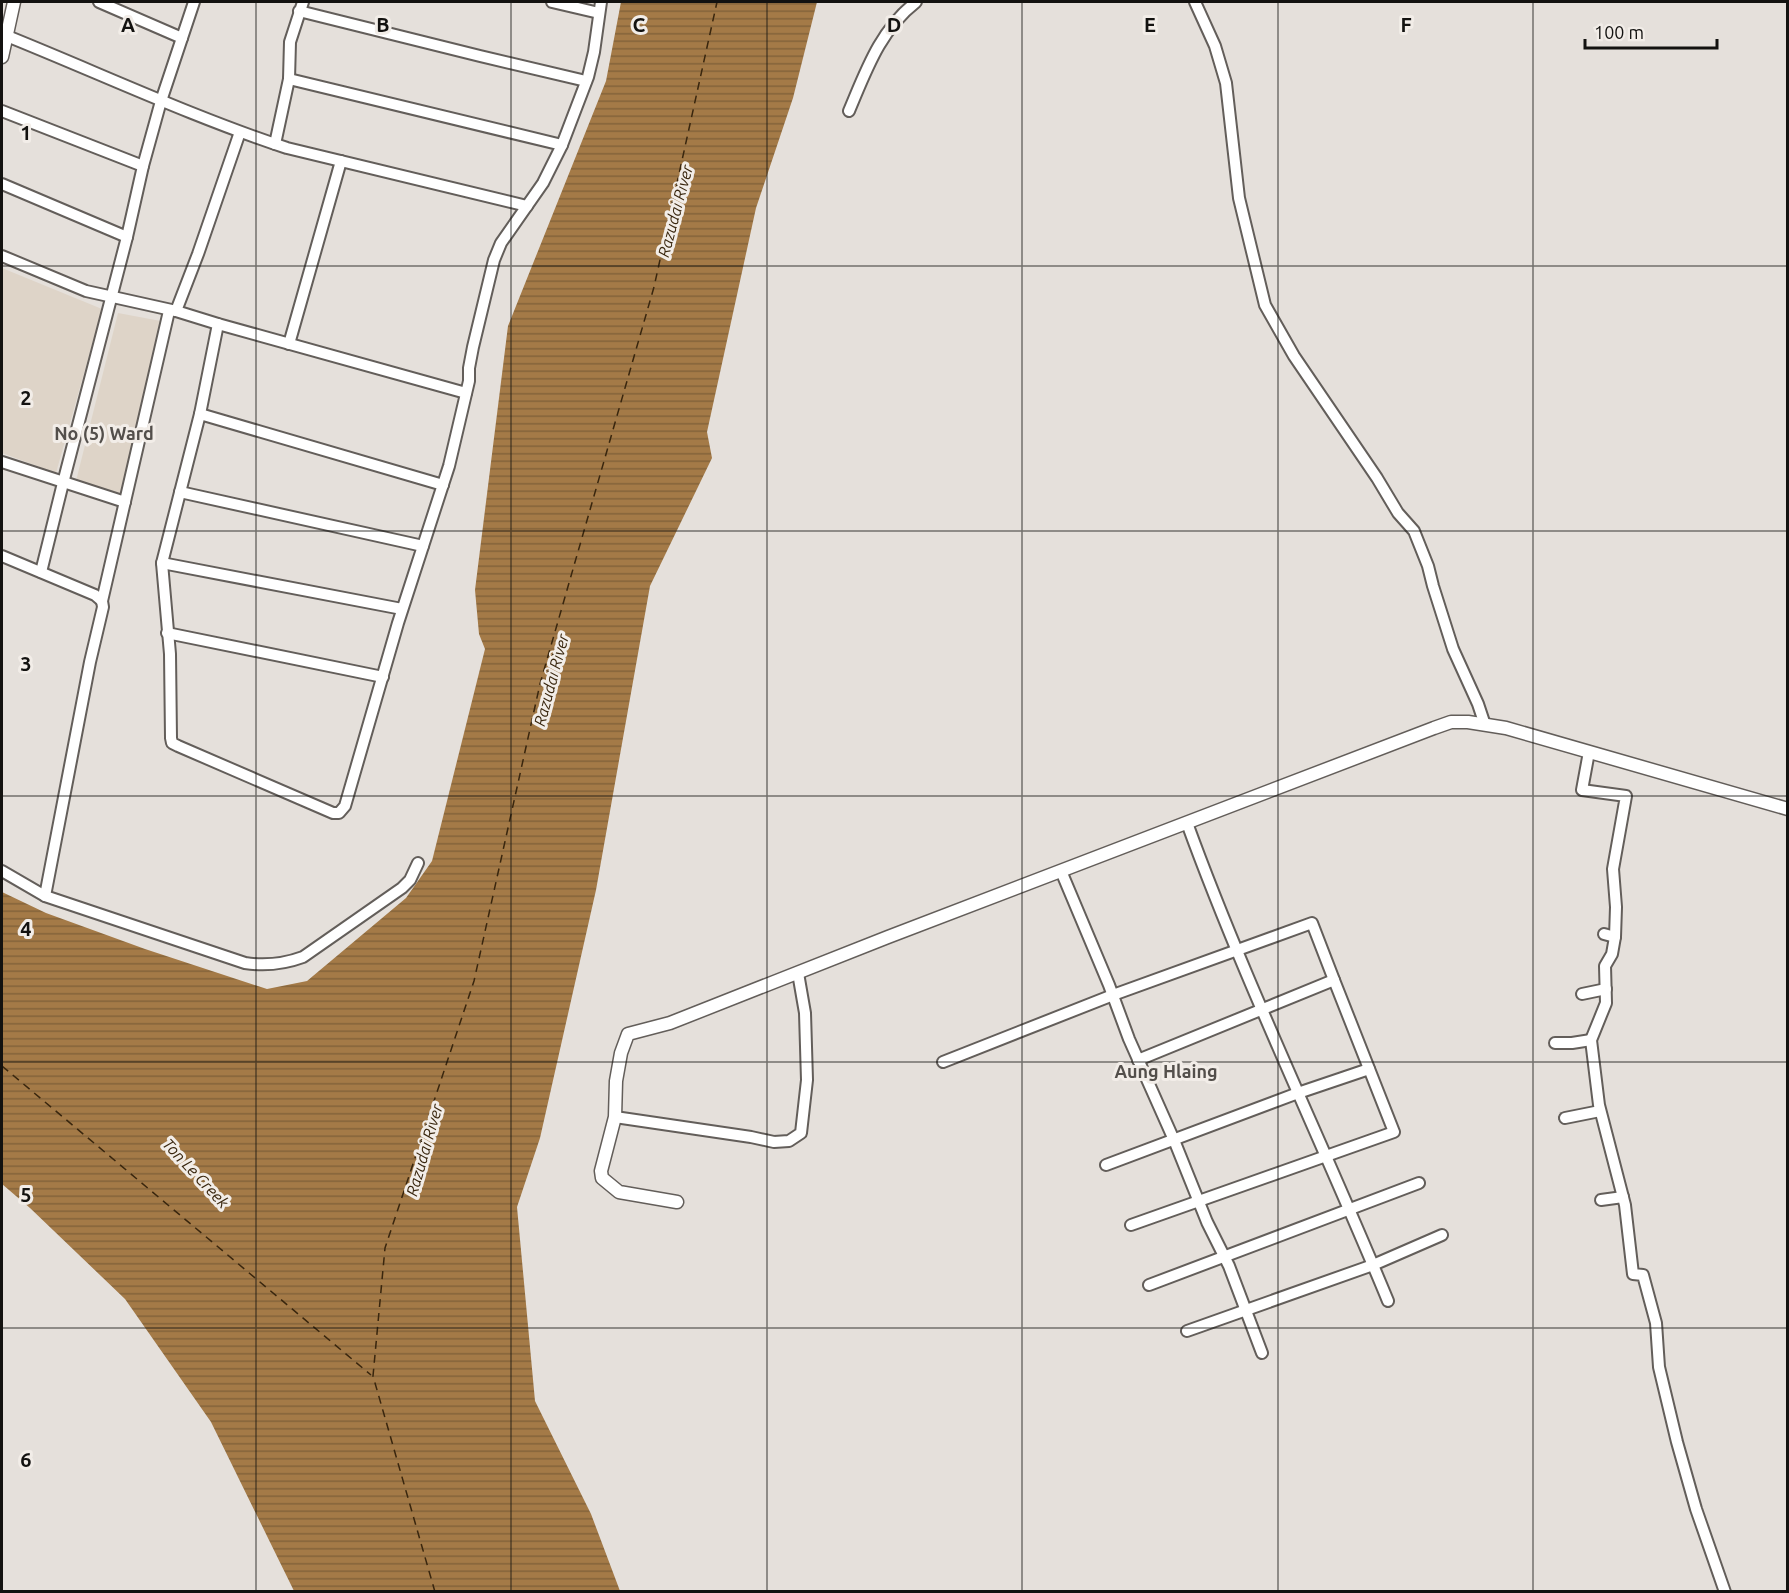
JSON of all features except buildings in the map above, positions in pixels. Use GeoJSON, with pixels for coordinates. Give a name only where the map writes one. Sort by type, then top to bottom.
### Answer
{"type":"FeatureCollection","features":[{"type":"Feature","properties":{"kind":"street"},"geometry":{"type":"LineString","coordinates":[[2,57],[4,35],[14,2]]}},
{"type":"Feature","properties":{"kind":"street"},"geometry":{"type":"LineString","coordinates":[[99,2],[182,38]]}},
{"type":"Feature","properties":{"kind":"street"},"geometry":{"type":"LineString","coordinates":[[41,572],[143,166],[161,101],[194,2]]}},
{"type":"Feature","properties":{"kind":"street"},"geometry":{"type":"LineString","coordinates":[[552,2],[599,13]]}},
{"type":"Feature","properties":{"kind":"street"},"geometry":{"type":"LineString","coordinates":[[218,324],[200,414],[162,563],[170,654],[169,729],[172,743],[333,813],[339,813],[345,806],[402,609],[449,466],[469,381],[473,347],[494,260],[501,243],[543,183],[562,145],[586,81],[594,52],[601,2]]}},
{"type":"Feature","properties":{"kind":"street"},"geometry":{"type":"LineString","coordinates":[[849,111],[885,34],[905,10],[915,2]]}},
{"type":"Feature","properties":{"kind":"street"},"geometry":{"type":"LineString","coordinates":[[1195,2],[1215,46],[1226,83],[1239,198],[1265,305],[1306,375],[1377,478],[1398,513],[1414,531],[1428,566],[1453,649],[1485,724]]}},
{"type":"Feature","properties":{"kind":"street"},"geometry":{"type":"LineString","coordinates":[[275,144],[289,79],[290,42],[301,6],[586,81]]}},
{"type":"Feature","properties":{"kind":"street"},"geometry":{"type":"LineString","coordinates":[[4,35],[161,101],[275,144],[527,206]]}},
{"type":"Feature","properties":{"kind":"street"},"geometry":{"type":"LineString","coordinates":[[289,79],[562,145]]}},
{"type":"Feature","properties":{"kind":"street"},"geometry":{"type":"LineString","coordinates":[[2,111],[143,166]]}},
{"type":"Feature","properties":{"kind":"street"},"geometry":{"type":"LineString","coordinates":[[45,896],[90,662],[103,607],[102,601],[173,311],[198,254],[240,132]]}},
{"type":"Feature","properties":{"kind":"street"},"geometry":{"type":"LineString","coordinates":[[289,344],[341,161]]}},
{"type":"Feature","properties":{"kind":"street"},"geometry":{"type":"LineString","coordinates":[[2,184],[127,237]]}},
{"type":"Feature","properties":{"kind":"street"},"geometry":{"type":"LineString","coordinates":[[2,256],[86,291],[173,311],[466,393]]}},
{"type":"Feature","properties":{"kind":"street"},"geometry":{"type":"LineString","coordinates":[[200,414],[443,485]]}},
{"type":"Feature","properties":{"kind":"street"},"geometry":{"type":"LineString","coordinates":[[2,462],[125,502]]}},
{"type":"Feature","properties":{"kind":"street"},"geometry":{"type":"LineString","coordinates":[[180,492],[423,546]]}},
{"type":"Feature","properties":{"kind":"street"},"geometry":{"type":"LineString","coordinates":[[2,556],[95,595],[102,601]]}},
{"type":"Feature","properties":{"kind":"street"},"geometry":{"type":"LineString","coordinates":[[162,563],[402,609]]}},
{"type":"Feature","properties":{"kind":"street"},"geometry":{"type":"LineString","coordinates":[[167,633],[383,677]]}},
{"type":"Feature","properties":{"kind":"street"},"geometry":{"type":"LineString","coordinates":[[676,1202],[620,1192],[602,1178],[601,1171],[615,1117],[619,1062],[628,1034],[670,1023],[1451,722],[1506,728],[1788,809]]}},
{"type":"Feature","properties":{"kind":"street"},"geometry":{"type":"LineString","coordinates":[[1589,752],[1582,790],[1626,796],[1613,869],[1616,937],[1612,954],[1605,966],[1606,1003],[1591,1040],[1600,1111],[1623,1197],[1633,1274],[1643,1275],[1656,1323],[1659,1367],[1677,1442],[1696,1509],[1725,1592]]}},
{"type":"Feature","properties":{"kind":"street"},"geometry":{"type":"LineString","coordinates":[[1187,823],[1214,896],[1261,1009],[1388,1301]]}},
{"type":"Feature","properties":{"kind":"street"},"geometry":{"type":"LineString","coordinates":[[2,871],[45,896],[245,963],[257,965],[287,963],[303,957],[402,888],[410,880],[418,863]]}},
{"type":"Feature","properties":{"kind":"street"},"geometry":{"type":"LineString","coordinates":[[1061,871],[1138,1060],[1247,1311],[1262,1353]]}},
{"type":"Feature","properties":{"kind":"street"},"geometry":{"type":"LineString","coordinates":[[943,1062],[1113,994],[1312,923],[1394,1131],[1131,1225]]}},
{"type":"Feature","properties":{"kind":"street"},"geometry":{"type":"LineString","coordinates":[[1604,934],[1616,937]]}},
{"type":"Feature","properties":{"kind":"street"},"geometry":{"type":"LineString","coordinates":[[615,1117],[774,1142],[789,1141],[801,1133],[807,1080],[805,1013],[798,973]]}},
{"type":"Feature","properties":{"kind":"street"},"geometry":{"type":"LineString","coordinates":[[1138,1060],[1334,980]]}},
{"type":"Feature","properties":{"kind":"street"},"geometry":{"type":"LineString","coordinates":[[1582,994],[1606,989]]}},
{"type":"Feature","properties":{"kind":"street"},"geometry":{"type":"LineString","coordinates":[[1555,1043],[1591,1040]]}},
{"type":"Feature","properties":{"kind":"street"},"geometry":{"type":"LineString","coordinates":[[1106,1166],[1298,1093],[1369,1069]]}},
{"type":"Feature","properties":{"kind":"street"},"geometry":{"type":"LineString","coordinates":[[1565,1118],[1600,1111]]}},
{"type":"Feature","properties":{"kind":"street"},"geometry":{"type":"LineString","coordinates":[[1149,1285],[1419,1183]]}},
{"type":"Feature","properties":{"kind":"street"},"geometry":{"type":"LineString","coordinates":[[1601,1200],[1623,1197]]}},
{"type":"Feature","properties":{"kind":"street"},"geometry":{"type":"LineString","coordinates":[[1187,1332],[1373,1265],[1442,1235]]}},
{"type":"Feature","properties":{"kind":"shaded area"},"geometry":{"type":"Polygon","coordinates":[[[2,268],[102,309],[56,473],[2,453],[2,268]]]}},
{"type":"Feature","properties":{"kind":"shaded area"},"geometry":{"type":"Polygon","coordinates":[[[118,313],[166,322],[120,494],[76,481],[118,313]]]}},
{"type":"Feature","properties":{"kind":"water"},"geometry":{"type":"Polygon","coordinates":[[[621,2],[817,2],[793,98],[756,208],[707,432],[712,458],[650,586],[596,890],[540,1138],[517,1207],[535,1401],[591,1514],[620,1591],[294,1591],[211,1422],[125,1299],[2,1184],[2,892],[46,913],[145,949],[267,989],[307,981],[406,898],[432,861],[485,649],[479,634],[475,590],[508,326],[606,81],[621,2]]]}},
{"type":"Feature","properties":{"kind":"ferry route"},"geometry":{"type":"LineString","coordinates":[[435,1592],[373,1376],[385,1248],[474,981],[540,684],[654,287],[717,2]]}},
{"type":"Feature","properties":{"kind":"ferry route"},"geometry":{"type":"LineString","coordinates":[[2,1066],[371,1375]]}},
{"type":"Feature","properties":{"kind":"district","name":"No (5) Ward"},"geometry":{"type":"Point","coordinates":[104,434]}},
{"type":"Feature","properties":{"kind":"district","name":"Aung Hlaing"},"geometry":{"type":"Point","coordinates":[1166,1072]}},
{"type":"Feature","properties":{"kind":"water label","name":"Razudai River"},"geometry":{"type":"Point","coordinates":[675,211]}},
{"type":"Feature","properties":{"kind":"water label","name":"Razudai River"},"geometry":{"type":"Point","coordinates":[551,680]}},
{"type":"Feature","properties":{"kind":"water label","name":"Razudai River"},"geometry":{"type":"Point","coordinates":[424,1150]}},
{"type":"Feature","properties":{"kind":"water label","name":"Ton Le Creek"},"geometry":{"type":"Point","coordinates":[196,1173]}}]}
